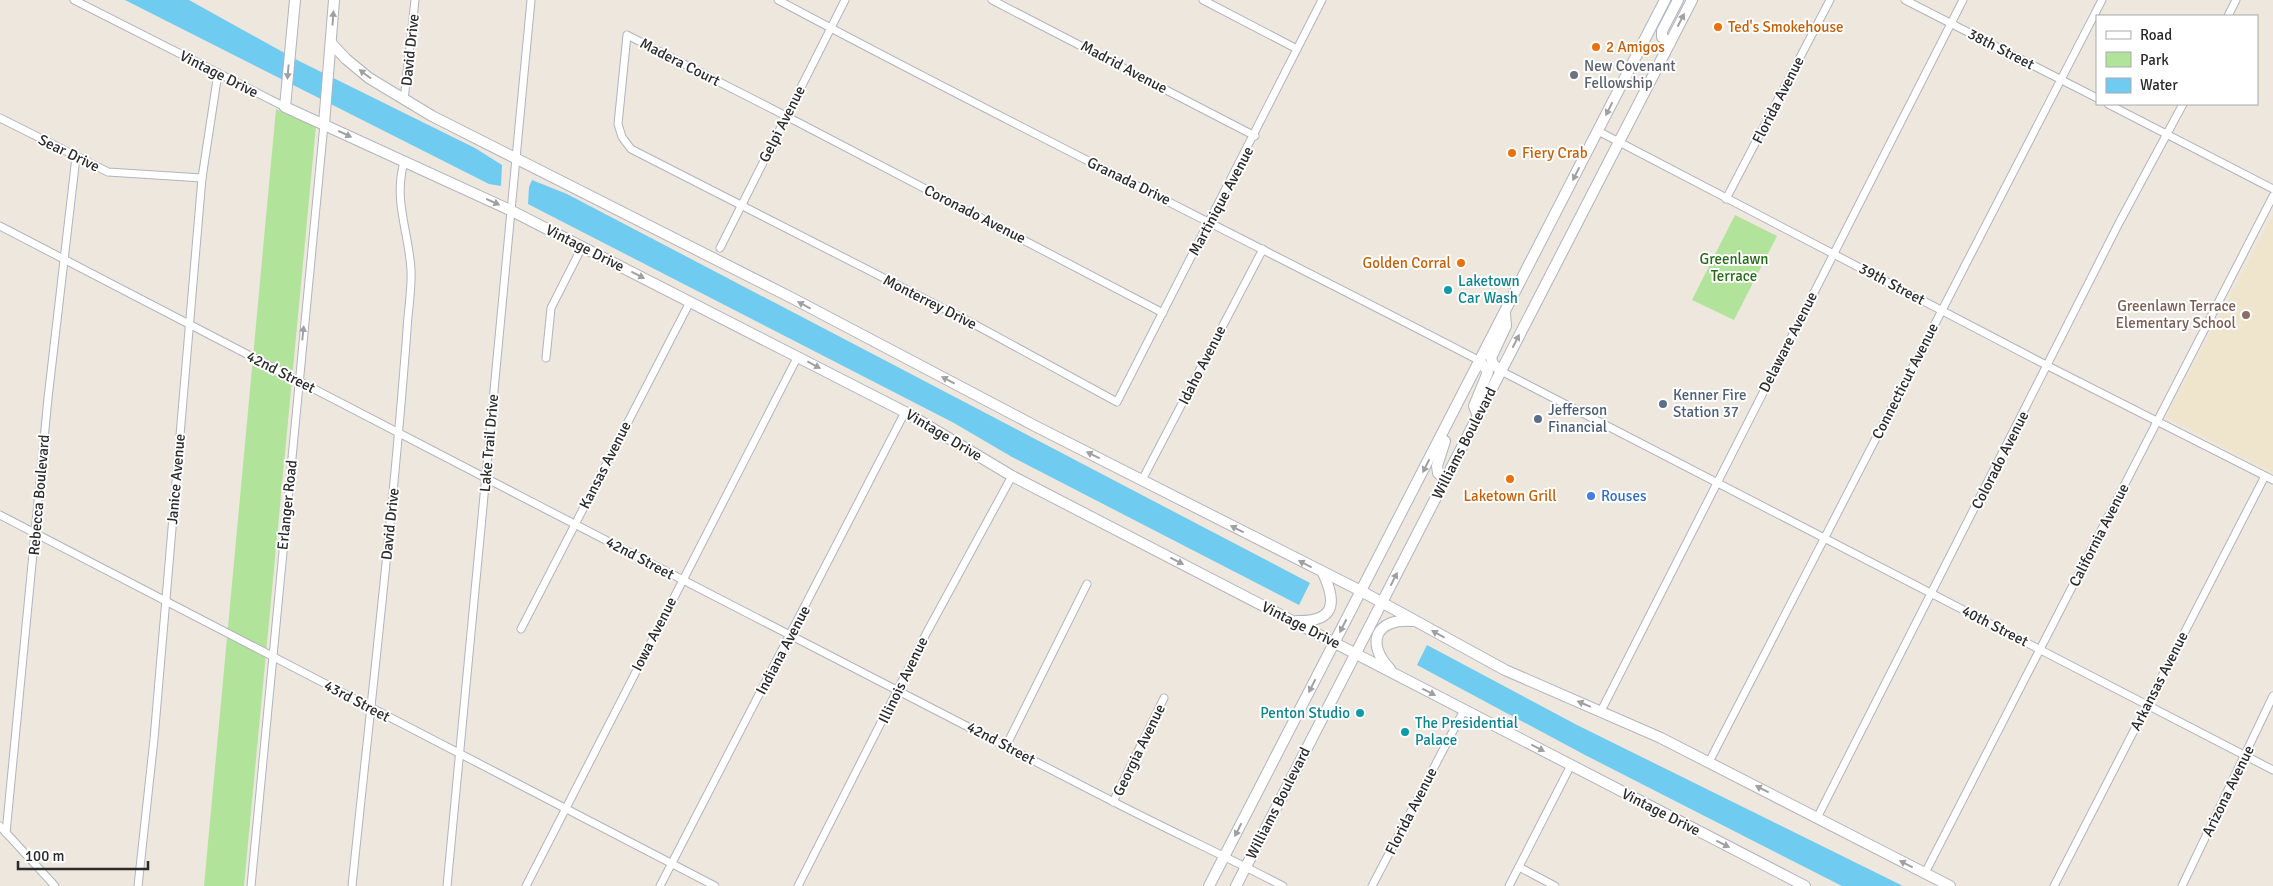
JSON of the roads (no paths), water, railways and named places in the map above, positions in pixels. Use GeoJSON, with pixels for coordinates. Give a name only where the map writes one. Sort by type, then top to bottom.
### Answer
{"type":"FeatureCollection","features":[{"type":"Feature","properties":{"kind":"street","name":"Vintage Drive"},"geometry":{"type":"LineString","coordinates":[[74,0],[285,107],[510,210],[798,356],[905,412],[1012,476],[1806,886]]}},
{"type":"Feature","properties":{"kind":"street"},"geometry":{"type":"LineString","coordinates":[[285,107],[295,0]]}},
{"type":"Feature","properties":{"kind":"street"},"geometry":{"type":"LineString","coordinates":[[324,124],[334,0]]}},
{"type":"Feature","properties":{"kind":"street","name":"David Drive"},"geometry":{"type":"LineString","coordinates":[[404,100],[415,0]]}},
{"type":"Feature","properties":{"kind":"street","name":"Lake Trail Drive"},"geometry":{"type":"LineString","coordinates":[[447,886],[531,0]]}},
{"type":"Feature","properties":{"kind":"street","name":"Granada Drive"},"geometry":{"type":"LineString","coordinates":[[778,0],[965,100],[1210,222],[1480,361]]}},
{"type":"Feature","properties":{"kind":"street","name":"Gelpi Avenue"},"geometry":{"type":"LineString","coordinates":[[720,248],[845,0]]}},
{"type":"Feature","properties":{"kind":"street","name":"Madrid Avenue"},"geometry":{"type":"LineString","coordinates":[[992,0],[1255,136]]}},
{"type":"Feature","properties":{"kind":"street"},"geometry":{"type":"LineString","coordinates":[[1203,0],[1297,49]]}},
{"type":"Feature","properties":{"kind":"street","name":"Martinique Avenue"},"geometry":{"type":"LineString","coordinates":[[1117,402],[1255,136],[1322,0]]}},
{"type":"Feature","properties":{"kind":"street","name":"Williams Boulevard"},"geometry":{"type":"LineString","coordinates":[[1209,886],[1665,0]]}},
{"type":"Feature","properties":{"kind":"street"},"geometry":{"type":"LineString","coordinates":[[1670,43],[1662,37],[1662,31],[1678,0]]}},
{"type":"Feature","properties":{"kind":"street","name":"Williams Boulevard"},"geometry":{"type":"LineString","coordinates":[[1236,886],[1692,0]]}},
{"type":"Feature","properties":{"kind":"street","name":"Florida Avenue"},"geometry":{"type":"LineString","coordinates":[[1726,199],[1830,0]]}},
{"type":"Feature","properties":{"kind":"street","name":"38th Street"},"geometry":{"type":"LineString","coordinates":[[1905,0],[2096,98]]}},
{"type":"Feature","properties":{"kind":"street","name":"Delaware Avenue"},"geometry":{"type":"LineString","coordinates":[[1601,711],[1963,0]]}},
{"type":"Feature","properties":{"kind":"street","name":"Connecticut Avenue"},"geometry":{"type":"LineString","coordinates":[[1709,762],[2102,0]]}},
{"type":"Feature","properties":{"kind":"street"},"geometry":{"type":"LineString","coordinates":[[2228,15],[2236,0]]}},
{"type":"Feature","properties":{"kind":"street","name":"Madera Court"},"geometry":{"type":"LineString","coordinates":[[740,206],[631,148],[622,137],[618,124],[627,35],[786,116]]}},
{"type":"Feature","properties":{"kind":"street"},"geometry":{"type":"LineString","coordinates":[[331,43],[346,59],[404,100],[1361,591],[1505,670],[1601,711],[1709,762],[1950,886]]}},
{"type":"Feature","properties":{"kind":"street","name":"Janice Avenue"},"geometry":{"type":"LineString","coordinates":[[138,886],[166,600],[202,178],[218,73]]}},
{"type":"Feature","properties":{"kind":"street"},"geometry":{"type":"LineString","coordinates":[[2110,105],[2273,189]]}},
{"type":"Feature","properties":{"kind":"street","name":"Colorado Avenue"},"geometry":{"type":"LineString","coordinates":[[1817,818],[2119,223],[2182,105]]}},
{"type":"Feature","properties":{"kind":"street","name":"Coronado Avenue"},"geometry":{"type":"LineString","coordinates":[[786,116],[1163,313]]}},
{"type":"Feature","properties":{"kind":"street","name":"Sear Drive"},"geometry":{"type":"LineString","coordinates":[[0,118],[76,158],[108,172],[202,178]]}},
{"type":"Feature","properties":{"kind":"street","name":"Erlanger Road"},"geometry":{"type":"LineString","coordinates":[[252,886],[272,656],[324,124]]}},
{"type":"Feature","properties":{"kind":"street","name":"39th Street"},"geometry":{"type":"LineString","coordinates":[[1598,131],[2048,366],[2273,480]]}},
{"type":"Feature","properties":{"kind":"street","name":"Rebecca Boulevard"},"geometry":{"type":"LineString","coordinates":[[6,832],[48,398],[76,158]]}},
{"type":"Feature","properties":{"kind":"street","name":"David Drive"},"geometry":{"type":"LineString","coordinates":[[352,886],[399,432],[411,271],[408,243],[401,214],[400,195],[404,162]]}},
{"type":"Feature","properties":{"kind":"street","name":"California Avenue"},"geometry":{"type":"LineString","coordinates":[[1925,873],[2273,196]]}},
{"type":"Feature","properties":{"kind":"street","name":"Monterrey Drive"},"geometry":{"type":"LineString","coordinates":[[740,206],[972,323],[1117,402]]}},
{"type":"Feature","properties":{"kind":"street","name":"42nd Street"},"geometry":{"type":"LineString","coordinates":[[0,226],[190,327],[399,432],[1113,802],[1246,866],[1283,886]]}},
{"type":"Feature","properties":{"kind":"street"},"geometry":{"type":"LineString","coordinates":[[546,358],[550,308],[582,246]]}},
{"type":"Feature","properties":{"kind":"street","name":"Idaho Avenue"},"geometry":{"type":"LineString","coordinates":[[1142,480],[1262,249]]}},
{"type":"Feature","properties":{"kind":"street","name":"Kansas Avenue"},"geometry":{"type":"LineString","coordinates":[[521,629],[690,302]]}},
{"type":"Feature","properties":{"kind":"street"},"geometry":{"type":"LineString","coordinates":[[1501,371],[1495,367],[1491,358],[1506,326],[1505,313]]}},
{"type":"Feature","properties":{"kind":"street","name":"Iowa Avenue"},"geometry":{"type":"LineString","coordinates":[[526,886],[798,356]]}},
{"type":"Feature","properties":{"kind":"street"},"geometry":{"type":"LineString","coordinates":[[1478,416],[1474,406],[1488,372],[1480,361]]}},
{"type":"Feature","properties":{"kind":"street","name":"40th Street"},"geometry":{"type":"LineString","coordinates":[[1501,371],[1716,484],[2273,770]]}},
{"type":"Feature","properties":{"kind":"street"},"geometry":{"type":"LineString","coordinates":[[1445,480],[1438,473],[1437,466],[1455,409]]}},
{"type":"Feature","properties":{"kind":"street","name":"Indiana Avenue"},"geometry":{"type":"LineString","coordinates":[[660,886],[905,412]]}},
{"type":"Feature","properties":{"kind":"street","name":"Illinois Avenue"},"geometry":{"type":"LineString","coordinates":[[798,886],[927,632],[1012,476]]}},
{"type":"Feature","properties":{"kind":"street","name":"Arkansas Avenue"},"geometry":{"type":"LineString","coordinates":[[2054,886],[2265,476]]}},
{"type":"Feature","properties":{"kind":"street","name":"43rd Street"},"geometry":{"type":"LineString","coordinates":[[0,515],[715,886]]}},
{"type":"Feature","properties":{"kind":"street"},"geometry":{"type":"LineString","coordinates":[[1293,621],[1319,619],[1330,608],[1332,600],[1331,591],[1323,573]]}},
{"type":"Feature","properties":{"kind":"street"},"geometry":{"type":"LineString","coordinates":[[1006,746],[1087,584]]}},
{"type":"Feature","properties":{"kind":"street"},"geometry":{"type":"LineString","coordinates":[[1396,675],[1382,661],[1378,652],[1378,636],[1386,625],[1392,621],[1415,621]]}},
{"type":"Feature","properties":{"kind":"street","name":"Arizona Avenue"},"geometry":{"type":"LineString","coordinates":[[2182,886],[2273,696]]}},
{"type":"Feature","properties":{"kind":"street","name":"Georgia Avenue"},"geometry":{"type":"LineString","coordinates":[[1113,802],[1164,698]]}},
{"type":"Feature","properties":{"kind":"street","name":"Florida Avenue"},"geometry":{"type":"LineString","coordinates":[[1372,886],[1464,710]]}},
{"type":"Feature","properties":{"kind":"street"},"geometry":{"type":"LineString","coordinates":[[1509,886],[1571,766]]}},
{"type":"Feature","properties":{"kind":"street"},"geometry":{"type":"LineString","coordinates":[[0,826],[55,886]]}},
{"type":"Feature","properties":{"kind":"street"},"geometry":{"type":"LineString","coordinates":[[1519,867],[1555,886]]}},
{"type":"Feature","properties":{"kind":"water"},"geometry":{"type":"Polygon","coordinates":[[[125,0],[189,0],[299,61],[475,148],[502,165],[501,186],[489,184],[125,0]]]}},
{"type":"Feature","properties":{"kind":"water"},"geometry":{"type":"Polygon","coordinates":[[[532,180],[567,194],[1310,583],[1299,605],[1012,457],[954,423],[528,204],[529,187],[532,180]]]}},
{"type":"Feature","properties":{"kind":"water"},"geometry":{"type":"Polygon","coordinates":[[[1427,645],[1577,725],[1903,886],[1842,886],[1585,755],[1417,665],[1427,645]]]}},
{"type":"Feature","properties":{"kind":"place","name":"Ted's Smokehouse"},"geometry":{"type":"Point","coordinates":[1718,27]}},
{"type":"Feature","properties":{"kind":"place","name":"2 Amigos"},"geometry":{"type":"Point","coordinates":[1596,47]}},
{"type":"Feature","properties":{"kind":"place","name":"New Covenant Fellowship"},"geometry":{"type":"Point","coordinates":[1574,75]}},
{"type":"Feature","properties":{"kind":"place","name":"Fiery Crab"},"geometry":{"type":"Point","coordinates":[1512,153]}},
{"type":"Feature","properties":{"kind":"place","name":"Golden Corral"},"geometry":{"type":"Point","coordinates":[1461,263]}},
{"type":"Feature","properties":{"kind":"place","name":"Laketown Car Wash"},"geometry":{"type":"Point","coordinates":[1448,290]}},
{"type":"Feature","properties":{"kind":"place","name":"Greenlawn Terrace Elementary School"},"geometry":{"type":"Point","coordinates":[2246,315]}},
{"type":"Feature","properties":{"kind":"place","name":"Kenner Fire Station 37"},"geometry":{"type":"Point","coordinates":[1663,404]}},
{"type":"Feature","properties":{"kind":"place","name":"Jefferson Financial"},"geometry":{"type":"Point","coordinates":[1538,419]}},
{"type":"Feature","properties":{"kind":"place","name":"Laketown Grill"},"geometry":{"type":"Point","coordinates":[1510,479]}},
{"type":"Feature","properties":{"kind":"place","name":"Rouses"},"geometry":{"type":"Point","coordinates":[1591,496]}},
{"type":"Feature","properties":{"kind":"place","name":"Penton Studio"},"geometry":{"type":"Point","coordinates":[1360,713]}},
{"type":"Feature","properties":{"kind":"place","name":"The Presidential Palace"},"geometry":{"type":"Point","coordinates":[1405,732]}},
{"type":"Feature","properties":{"kind":"park label","name":"Greenlawn Terrace"},"geometry":{"type":"Point","coordinates":[1734,268]}}]}
